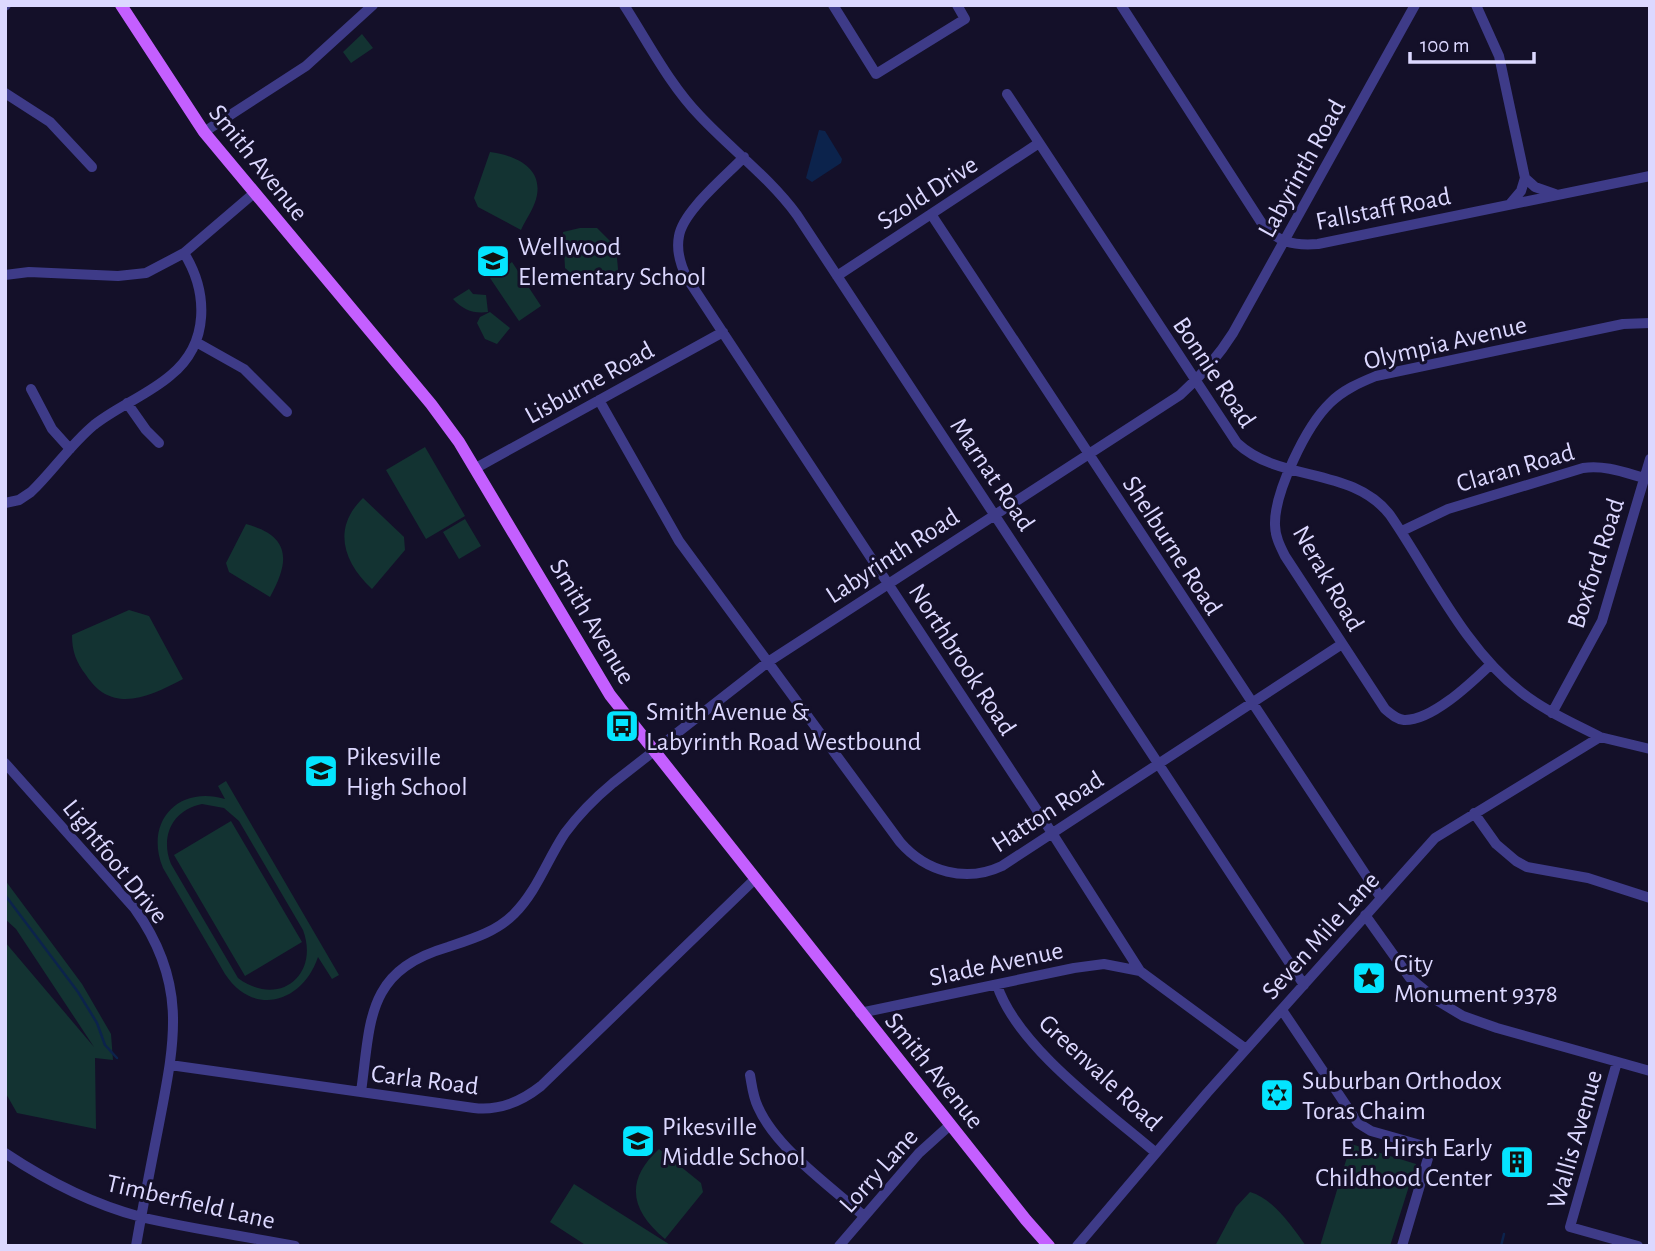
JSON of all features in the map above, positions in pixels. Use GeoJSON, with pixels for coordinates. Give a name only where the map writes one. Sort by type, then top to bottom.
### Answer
{"type":"FeatureCollection","features":[{"type":"Feature","properties":{"kind":"main road","name":"Smith Avenue"},"geometry":{"type":"LineString","coordinates":[[121,5],[204,132],[430,404],[476,468],[599,678],[653,751],[1049,1246]]}},
{"type":"Feature","properties":{"kind":"street"},"geometry":{"type":"LineString","coordinates":[[204,132],[306,66],[373,5]]}},
{"type":"Feature","properties":{"kind":"street","name":"Marnat Road"},"geometry":{"type":"LineString","coordinates":[[624,5],[699,115],[783,196],[1304,985]]}},
{"type":"Feature","properties":{"kind":"street"},"geometry":{"type":"LineString","coordinates":[[833,5],[876,74],[965,19],[957,5]]}},
{"type":"Feature","properties":{"kind":"street","name":"Fallstaff Road"},"geometry":{"type":"LineString","coordinates":[[1121,5],[1261,222],[1284,242],[1318,243],[1650,176]]}},
{"type":"Feature","properties":{"kind":"street","name":"Labyrinth Road"},"geometry":{"type":"LineString","coordinates":[[361,1092],[371,1018],[387,984],[412,960],[423,954],[478,938],[504,923],[534,889],[565,833],[612,783],[768,662],[1180,395],[1195,382],[1233,333],[1415,5]]}},
{"type":"Feature","properties":{"kind":"street"},"geometry":{"type":"LineString","coordinates":[[1476,5],[1499,56],[1525,178],[1521,191],[1510,204]]}},
{"type":"Feature","properties":{"kind":"street"},"geometry":{"type":"LineString","coordinates":[[5,93],[50,122],[92,167]]}},
{"type":"Feature","properties":{"kind":"street","name":"Bonnie Road"},"geometry":{"type":"LineString","coordinates":[[1007,94],[1237,443],[1262,459],[1346,483],[1366,492],[1383,506],[1402,531],[1466,632],[1491,664],[1522,693],[1552,713],[1600,737]]}},
{"type":"Feature","properties":{"kind":"street","name":"Szold Drive"},"geometry":{"type":"LineString","coordinates":[[837,276],[1039,144]]}},
{"type":"Feature","properties":{"kind":"street","name":"Northbrook Road"},"geometry":{"type":"LineString","coordinates":[[744,157],[693,210],[682,226],[679,235],[682,267],[1140,971],[1247,1049]]}},
{"type":"Feature","properties":{"kind":"street"},"geometry":{"type":"LineString","coordinates":[[1525,178],[1535,187],[1558,195]]}},
{"type":"Feature","properties":{"kind":"street"},"geometry":{"type":"LineString","coordinates":[[5,275],[29,272],[132,276],[159,268],[184,253],[253,194]]}},
{"type":"Feature","properties":{"kind":"street","name":"Shelburne Road"},"geometry":{"type":"LineString","coordinates":[[932,214],[1381,898]]}},
{"type":"Feature","properties":{"kind":"street"},"geometry":{"type":"LineString","coordinates":[[5,503],[31,492],[94,426],[173,374],[188,357],[196,342],[203,303],[197,276],[184,253]]}},
{"type":"Feature","properties":{"kind":"street","name":"Olympia Avenue"},"geometry":{"type":"LineString","coordinates":[[1291,468],[1319,415],[1337,397],[1362,382],[1390,372],[1603,328],[1630,323],[1650,323]]}},
{"type":"Feature","properties":{"kind":"street","name":"Lisburne Road"},"geometry":{"type":"LineString","coordinates":[[476,468],[723,332]]}},
{"type":"Feature","properties":{"kind":"street"},"geometry":{"type":"LineString","coordinates":[[196,342],[244,369],[288,412]]}},
{"type":"Feature","properties":{"kind":"street"},"geometry":{"type":"LineString","coordinates":[[31,389],[46,420],[70,449]]}},
{"type":"Feature","properties":{"kind":"street","name":"Hatton Road"},"geometry":{"type":"LineString","coordinates":[[599,400],[679,541],[900,842],[930,866],[956,874],[980,874],[1002,866],[1342,644]]}},
{"type":"Feature","properties":{"kind":"street"},"geometry":{"type":"LineString","coordinates":[[127,403],[159,443]]}},
{"type":"Feature","properties":{"kind":"street","name":"Boxford Road"},"geometry":{"type":"LineString","coordinates":[[1552,713],[1602,621],[1650,459]]}},
{"type":"Feature","properties":{"kind":"street","name":"Nerak Road"},"geometry":{"type":"LineString","coordinates":[[1291,468],[1277,508],[1277,537],[1285,556],[1385,709],[1397,718],[1418,718],[1455,695],[1491,664]]}},
{"type":"Feature","properties":{"kind":"street","name":"Claran Road"},"geometry":{"type":"LineString","coordinates":[[1402,531],[1448,509],[1583,468],[1611,468],[1644,478]]}},
{"type":"Feature","properties":{"kind":"street"},"geometry":{"type":"LineString","coordinates":[[1600,737],[1650,749]]}},
{"type":"Feature","properties":{"kind":"street","name":"Seven Mile Lane"},"geometry":{"type":"LineString","coordinates":[[1077,1246],[1434,838],[1600,737]]}},
{"type":"Feature","properties":{"kind":"street","name":"Lightfoot Drive"},"geometry":{"type":"LineString","coordinates":[[5,763],[135,909],[152,936],[168,974],[174,1040],[135,1246]]}},
{"type":"Feature","properties":{"kind":"street"},"geometry":{"type":"LineString","coordinates":[[1474,813],[1496,844],[1516,862],[1527,867],[1588,878],[1650,898]]}},
{"type":"Feature","properties":{"kind":"street","name":"Carla Road"},"geometry":{"type":"LineString","coordinates":[[170,1065],[484,1109],[509,1104],[532,1093],[755,879]]}},
{"type":"Feature","properties":{"kind":"street"},"geometry":{"type":"LineString","coordinates":[[1365,915],[1410,978],[1451,1010],[1497,1028],[1650,1071]]}},
{"type":"Feature","properties":{"kind":"street","name":"Slade Avenue"},"geometry":{"type":"LineString","coordinates":[[860,1013],[1074,968],[1104,964],[1140,971]]}},
{"type":"Feature","properties":{"kind":"street","name":"Greenvale Road"},"geometry":{"type":"LineString","coordinates":[[997,985],[1011,1014],[1048,1058],[1156,1153]]}},
{"type":"Feature","properties":{"kind":"street"},"geometry":{"type":"LineString","coordinates":[[1282,1010],[1358,1123],[1371,1131],[1430,1148],[1402,1246]]}},
{"type":"Feature","properties":{"kind":"street","name":"Wallis Avenue"},"geometry":{"type":"LineString","coordinates":[[1617,1062],[1570,1227],[1639,1246]]}},
{"type":"Feature","properties":{"kind":"street"},"geometry":{"type":"LineString","coordinates":[[750,1075],[758,1107],[770,1128],[789,1150],[864,1216]]}},
{"type":"Feature","properties":{"kind":"street","name":"Lorry Lane"},"geometry":{"type":"LineString","coordinates":[[839,1246],[919,1153],[950,1125]]}},
{"type":"Feature","properties":{"kind":"street","name":"Timberfield Lane"},"geometry":{"type":"LineString","coordinates":[[5,1153],[72,1192],[141,1217],[295,1246]]}},
{"type":"Feature","properties":{"kind":"green space"},"geometry":{"type":"Polygon","coordinates":[[[362,34],[373,48],[351,63],[343,52],[362,34]]]}},
{"type":"Feature","properties":{"kind":"green space"},"geometry":{"type":"Polygon","coordinates":[[[490,152],[516,159],[535,176],[536,199],[521,230],[478,207],[474,198],[490,152]]]}},
{"type":"Feature","properties":{"kind":"green space"},"geometry":{"type":"Polygon","coordinates":[[[597,228],[616,247],[618,269],[615,280],[572,274],[565,268],[563,232],[597,228]]]}},
{"type":"Feature","properties":{"kind":"green space"},"geometry":{"type":"Polygon","coordinates":[[[512,262],[541,306],[519,321],[490,278],[512,262]]]}},
{"type":"Feature","properties":{"kind":"green space"},"geometry":{"type":"Polygon","coordinates":[[[469,289],[473,294],[486,295],[488,312],[469,310],[453,299],[469,289]]]}},
{"type":"Feature","properties":{"kind":"green space"},"geometry":{"type":"Polygon","coordinates":[[[490,312],[510,328],[497,344],[485,339],[477,323],[480,317],[490,312]]]}},
{"type":"Feature","properties":{"kind":"green space"},"geometry":{"type":"Polygon","coordinates":[[[425,447],[465,516],[426,539],[386,470],[425,447]]]}},
{"type":"Feature","properties":{"kind":"green space"},"geometry":{"type":"Polygon","coordinates":[[[363,498],[404,537],[405,550],[372,589],[354,568],[345,545],[347,521],[363,498]]]}},
{"type":"Feature","properties":{"kind":"green space"},"geometry":{"type":"Polygon","coordinates":[[[465,519],[481,546],[459,559],[443,532],[465,519]]]}},
{"type":"Feature","properties":{"kind":"green space"},"geometry":{"type":"Polygon","coordinates":[[[246,524],[272,535],[282,552],[281,572],[270,597],[229,572],[226,563],[246,524]]]}},
{"type":"Feature","properties":{"kind":"green space"},"geometry":{"type":"Polygon","coordinates":[[[129,610],[149,616],[183,679],[157,692],[132,699],[119,699],[96,687],[86,675],[75,656],[72,635],[129,610]]]}},
{"type":"Feature","properties":{"kind":"green space"},"geometry":{"type":"Polygon","coordinates":[[[226,781],[339,975],[332,979],[318,957],[311,972],[290,994],[263,1000],[237,988],[225,974],[163,868],[158,851],[158,836],[169,811],[193,797],[225,799],[218,786],[226,781]],[[202,804],[183,812],[176,819],[171,826],[167,844],[171,864],[238,978],[267,990],[281,988],[292,982],[306,961],[307,946],[303,930],[239,821],[224,808],[202,804]]]}},
{"type":"Feature","properties":{"kind":"green space"},"geometry":{"type":"Polygon","coordinates":[[[231,821],[302,942],[245,976],[174,855],[231,821]]]}},
{"type":"Feature","properties":{"kind":"green space"},"geometry":{"type":"Polygon","coordinates":[[[5,880],[82,984],[111,1034],[113,1060],[95,1058],[96,1129],[17,1113],[5,1092],[5,942],[94,1047],[16,929],[5,919],[5,880]]]}},
{"type":"Feature","properties":{"kind":"green space"},"geometry":{"type":"Polygon","coordinates":[[[1351,1144],[1416,1164],[1390,1246],[1320,1246],[1351,1144]]]}},
{"type":"Feature","properties":{"kind":"green space"},"geometry":{"type":"Polygon","coordinates":[[[659,1149],[701,1183],[703,1192],[665,1239],[645,1218],[636,1196],[640,1173],[659,1149]]]}},
{"type":"Feature","properties":{"kind":"green space"},"geometry":{"type":"Polygon","coordinates":[[[574,1184],[672,1246],[587,1246],[550,1222],[574,1184]]]}},
{"type":"Feature","properties":{"kind":"green space"},"geometry":{"type":"Polygon","coordinates":[[[1250,1192],[1267,1200],[1306,1246],[1215,1246],[1236,1207],[1250,1192]]]}},
{"type":"Feature","properties":{"kind":"water"},"geometry":{"type":"Polygon","coordinates":[[[819,130],[825,131],[842,159],[841,163],[812,182],[806,178],[819,130]]]}},
{"type":"Feature","properties":{"kind":"waterway"},"geometry":{"type":"LineString","coordinates":[[5,895],[78,992],[97,1023],[105,1045],[117,1058]]}},
{"type":"Feature","properties":{"kind":"waterway"},"geometry":{"type":"LineString","coordinates":[[1501,1246],[1504,1234]]}},
{"type":"Feature","properties":{"kind":"place","name":"Wellwood Elementary School"},"geometry":{"type":"Point","coordinates":[493,261]}},
{"type":"Feature","properties":{"kind":"place","name":"Smith Avenue & Labyrinth Road Westbound"},"geometry":{"type":"Point","coordinates":[622,726]}},
{"type":"Feature","properties":{"kind":"place","name":"Pikesville High School"},"geometry":{"type":"Point","coordinates":[321,771]}},
{"type":"Feature","properties":{"kind":"place","name":"City Monument 9378"},"geometry":{"type":"Point","coordinates":[1369,978]}},
{"type":"Feature","properties":{"kind":"place","name":"Suburban Orthodox Toras Chaim"},"geometry":{"type":"Point","coordinates":[1277,1095]}},
{"type":"Feature","properties":{"kind":"place","name":"Pikesville Middle School"},"geometry":{"type":"Point","coordinates":[638,1141]}},
{"type":"Feature","properties":{"kind":"place","name":"E.B. Hirsh Early Childhood Center"},"geometry":{"type":"Point","coordinates":[1517,1162]}}]}
